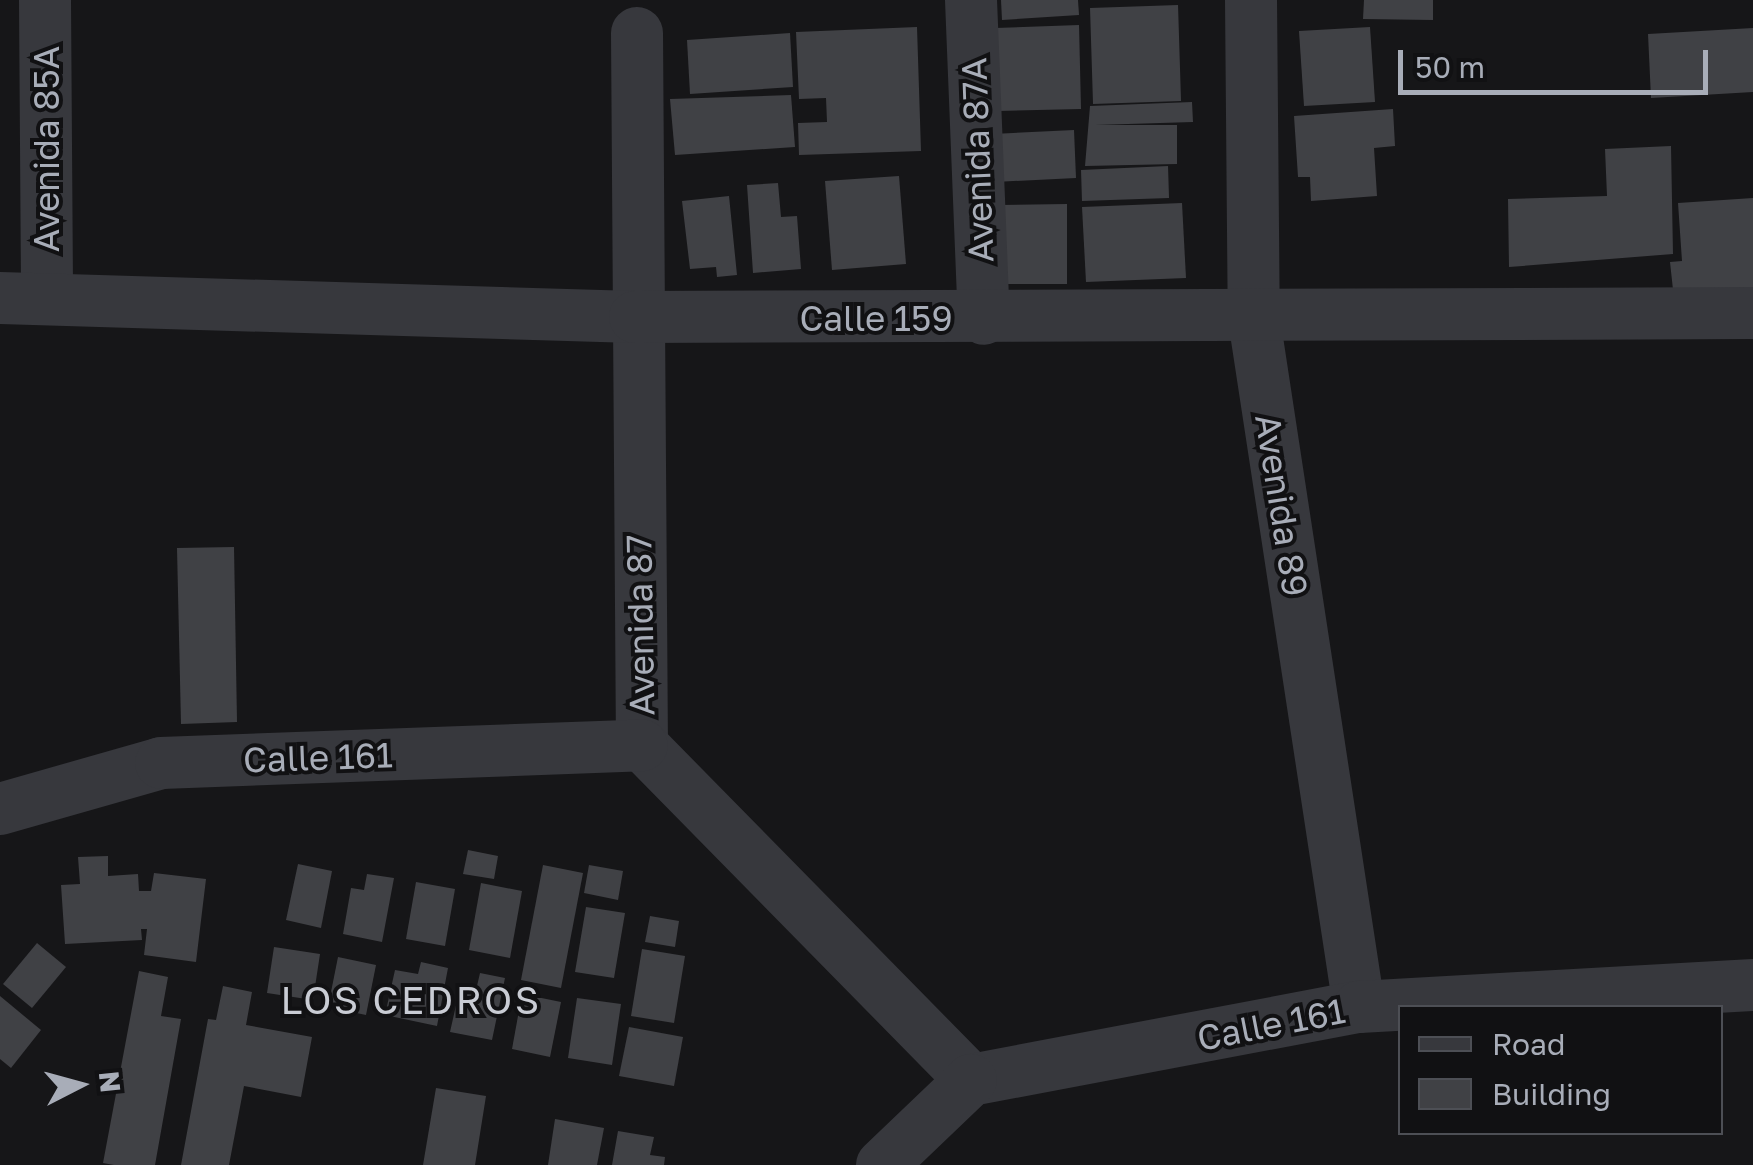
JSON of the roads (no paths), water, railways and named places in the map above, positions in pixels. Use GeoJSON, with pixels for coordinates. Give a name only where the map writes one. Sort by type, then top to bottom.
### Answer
{"type":"FeatureCollection","features":[{"type":"Feature","properties":{"kind":"street","name":"Avenida 87A"},"geometry":{"type":"LineString","coordinates":[[970,0],[984,319]]}},
{"type":"Feature","properties":{"kind":"street","name":"Avenida 89"},"geometry":{"type":"LineString","coordinates":[[1251,0],[1254,319],[1359,1007]]}},
{"type":"Feature","properties":{"kind":"street","name":"Avenida 85A"},"geometry":{"type":"LineString","coordinates":[[24,297],[45,1]]}},
{"type":"Feature","properties":{"kind":"street","name":"Avenida 87"},"geometry":{"type":"LineString","coordinates":[[637,33],[635,317],[642,745],[972,1080]]}},
{"type":"Feature","properties":{"kind":"street","name":"Calle 159"},"geometry":{"type":"LineString","coordinates":[[24,297],[635,317],[1254,319],[1753,313]]}},
{"type":"Feature","properties":{"kind":"street","name":"Calle 161"},"geometry":{"type":"LineString","coordinates":[[0,808],[161,763],[642,745]]}},
{"type":"Feature","properties":{"kind":"street","name":"Calle 161"},"geometry":{"type":"LineString","coordinates":[[972,1080],[1359,1007],[1753,985]]}},
{"type":"Feature","properties":{"kind":"street"},"geometry":{"type":"LineString","coordinates":[[882,1165],[972,1080]]}},
{"type":"Feature","properties":{"kind":"district","name":"LOS CEDROS"},"geometry":{"type":"Point","coordinates":[411,1000]}}]}
